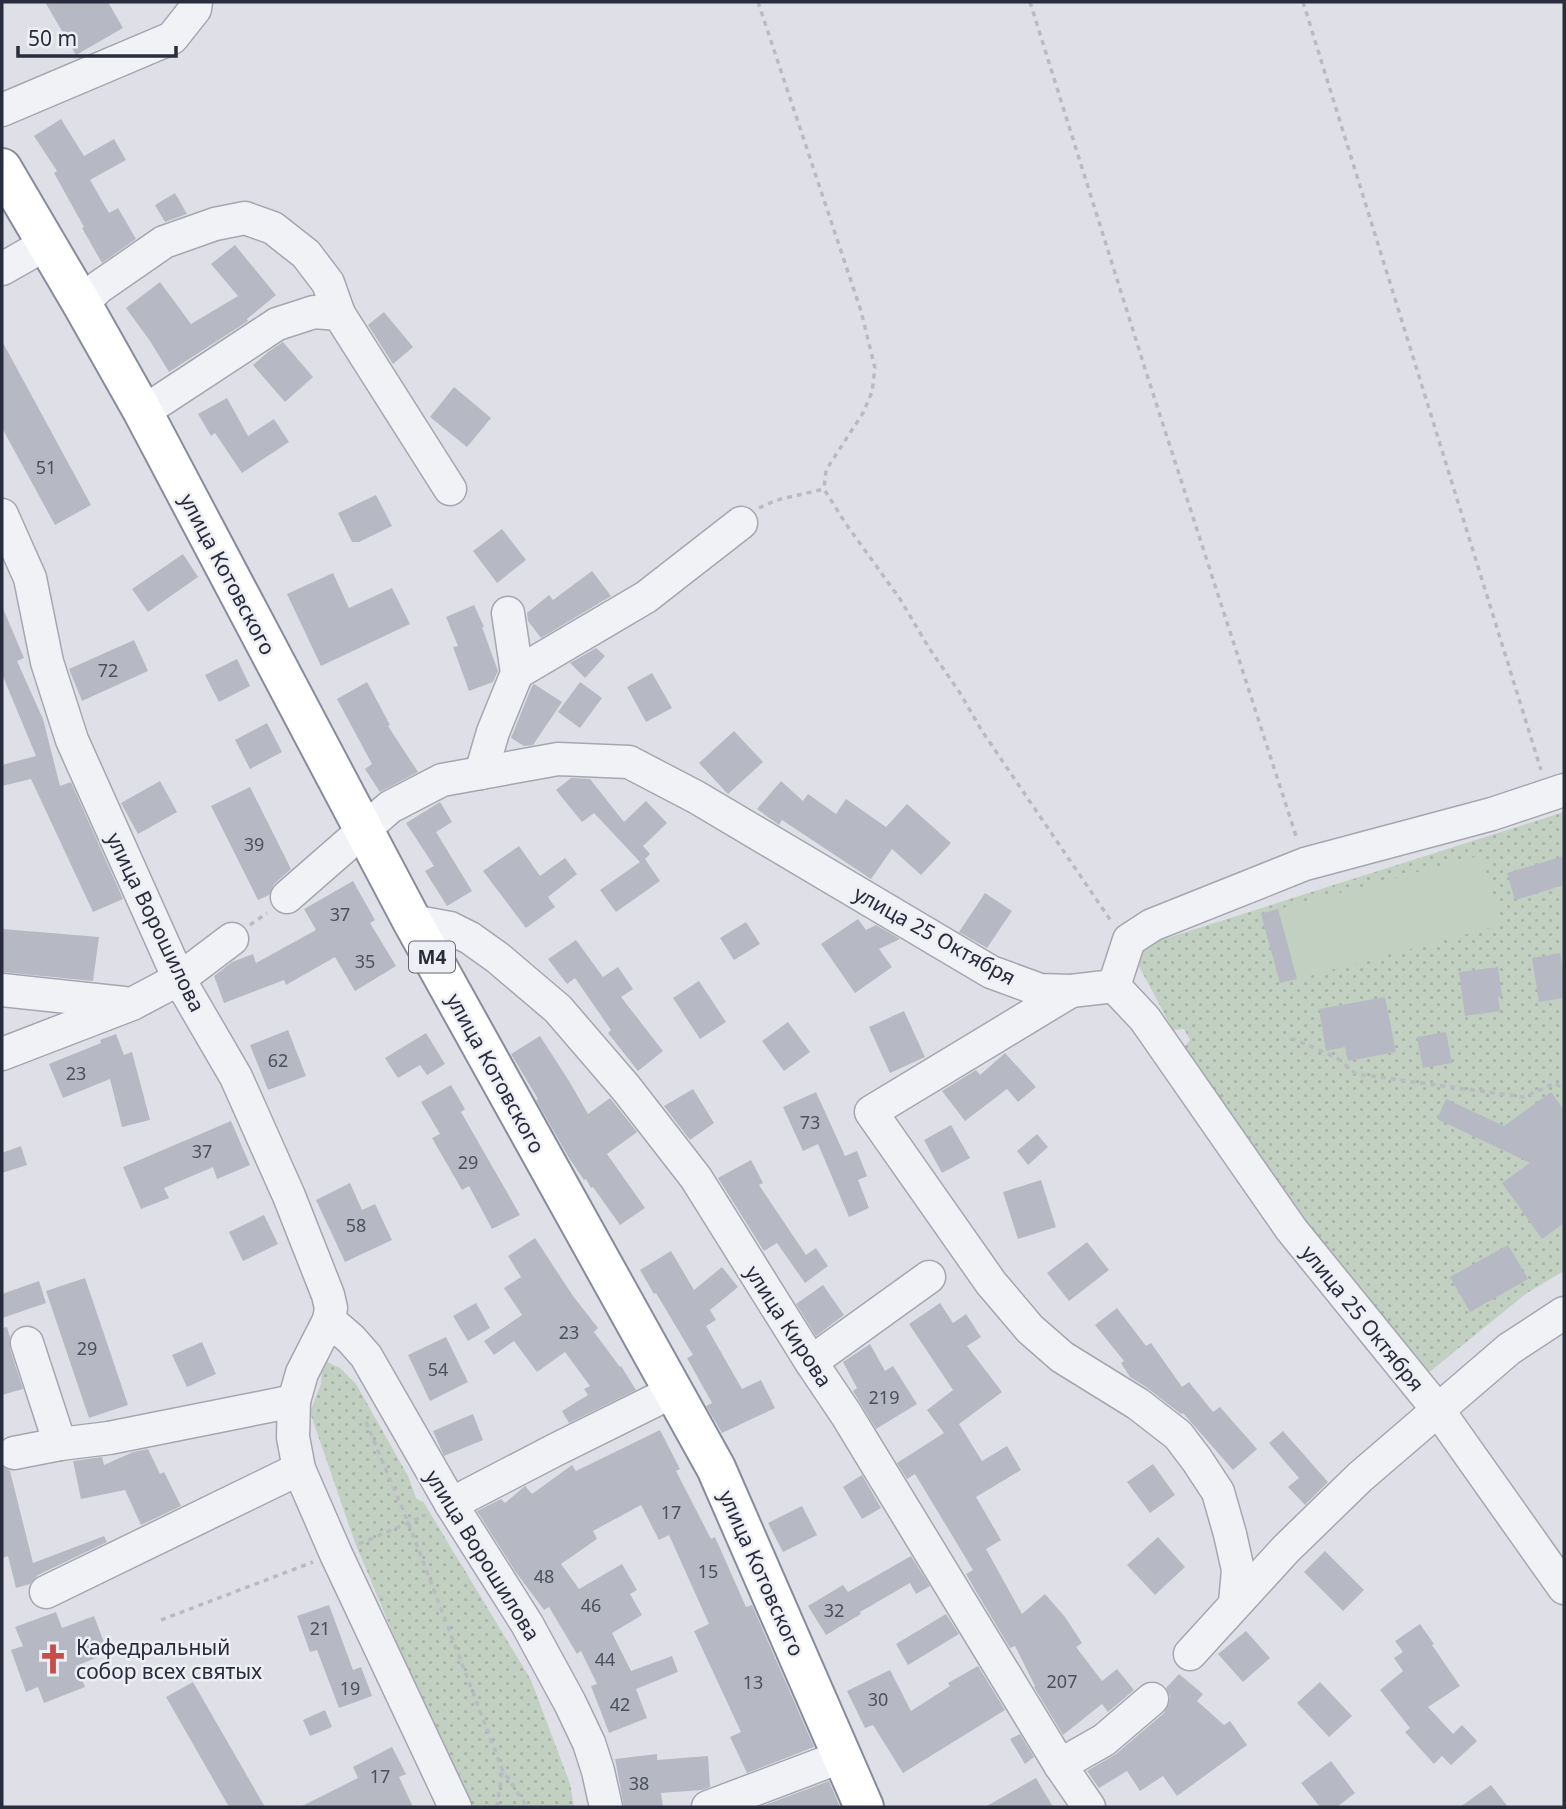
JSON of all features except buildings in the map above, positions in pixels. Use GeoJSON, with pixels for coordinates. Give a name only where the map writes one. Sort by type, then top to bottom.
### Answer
{"type":"FeatureCollection","features":[{"type":"Feature","properties":{"kind":"highway","name":"улица Котовского"},"geometry":{"type":"LineString","coordinates":[[2,167],[143,412],[363,831],[716,1468],[864,1807]]}},
{"type":"Feature","properties":{"kind":"street"},"geometry":{"type":"LineString","coordinates":[[2,110],[172,38],[194,9],[196,2]]}},
{"type":"Feature","properties":{"kind":"street"},"geometry":{"type":"LineString","coordinates":[[82,304],[99,287],[164,242],[215,224],[245,218],[273,228],[306,254],[328,283],[339,314],[450,489]]}},
{"type":"Feature","properties":{"kind":"street"},"geometry":{"type":"LineString","coordinates":[[2,269],[46,244]]}},
{"type":"Feature","properties":{"kind":"street"},"geometry":{"type":"LineString","coordinates":[[143,412],[277,324],[314,312],[339,314]]}},
{"type":"Feature","properties":{"kind":"street","name":"улица Ворошилова"},"geometry":{"type":"LineString","coordinates":[[2,515],[30,578],[47,662],[72,740],[179,979],[236,1077],[289,1196],[328,1295],[331,1308],[329,1320],[366,1356],[451,1504],[527,1623],[589,1743],[607,1807]]}},
{"type":"Feature","properties":{"kind":"street"},"geometry":{"type":"LineString","coordinates":[[517,673],[646,597],[741,523]]}},
{"type":"Feature","properties":{"kind":"street"},"geometry":{"type":"LineString","coordinates":[[481,773],[517,673],[508,613]]}},
{"type":"Feature","properties":{"kind":"street","name":"улица 25 Октября"},"geometry":{"type":"LineString","coordinates":[[287,897],[390,807],[442,780],[558,759],[629,762],[696,797],[991,972],[1040,990],[1070,991],[1114,986],[1144,1019],[1291,1228],[1438,1410],[1564,1588]]}},
{"type":"Feature","properties":{"kind":"street"},"geometry":{"type":"LineString","coordinates":[[1114,986],[1129,940],[1152,925],[1305,864],[1492,814],[1556,792]]}},
{"type":"Feature","properties":{"kind":"street","name":"улица Кирова"},"geometry":{"type":"LineString","coordinates":[[412,921],[450,928],[470,938],[558,1009],[626,1088],[696,1178],[846,1414],[1060,1765],[1089,1807]]}},
{"type":"Feature","properties":{"kind":"street"},"geometry":{"type":"LineString","coordinates":[[2,1054],[132,1004],[179,979],[232,939]]}},
{"type":"Feature","properties":{"kind":"street"},"geometry":{"type":"LineString","coordinates":[[2,990],[132,1004]]}},
{"type":"Feature","properties":{"kind":"street"},"geometry":{"type":"LineString","coordinates":[[1070,991],[871,1112],[991,1283],[1030,1329],[1062,1357],[1138,1404],[1178,1435],[1198,1460],[1218,1492],[1230,1534],[1238,1570],[1234,1604]]}},
{"type":"Feature","properties":{"kind":"street"},"geometry":{"type":"LineString","coordinates":[[811,1362],[929,1277]]}},
{"type":"Feature","properties":{"kind":"street"},"geometry":{"type":"LineString","coordinates":[[1190,1654],[1286,1549],[1360,1477],[1509,1349],[1564,1313]]}},
{"type":"Feature","properties":{"kind":"street"},"geometry":{"type":"LineString","coordinates":[[329,1320],[302,1373],[293,1401],[293,1437],[299,1469],[455,1807]]}},
{"type":"Feature","properties":{"kind":"street"},"geometry":{"type":"LineString","coordinates":[[27,1343],[60,1444]]}},
{"type":"Feature","properties":{"kind":"street"},"geometry":{"type":"LineString","coordinates":[[451,1504],[672,1392]]}},
{"type":"Feature","properties":{"kind":"street"},"geometry":{"type":"LineString","coordinates":[[14,1454],[293,1401]]}},
{"type":"Feature","properties":{"kind":"street"},"geometry":{"type":"LineString","coordinates":[[46,1592],[299,1469]]}},
{"type":"Feature","properties":{"kind":"street"},"geometry":{"type":"LineString","coordinates":[[1060,1765],[1104,1740],[1152,1699]]}},
{"type":"Feature","properties":{"kind":"street"},"geometry":{"type":"LineString","coordinates":[[708,1807],[843,1756]]}},
{"type":"Feature","properties":{"kind":"path"},"geometry":{"type":"LineString","coordinates":[[758,2],[861,311],[875,368],[872,392],[863,413],[826,470],[824,489],[900,598],[982,731],[1108,918],[1129,940]]}},
{"type":"Feature","properties":{"kind":"path"},"geometry":{"type":"LineString","coordinates":[[1030,2],[1305,864]]}},
{"type":"Feature","properties":{"kind":"path"},"geometry":{"type":"LineString","coordinates":[[1303,2],[1556,792]]}},
{"type":"Feature","properties":{"kind":"path"},"geometry":{"type":"LineString","coordinates":[[741,523],[752,510],[777,500],[824,489]]}},
{"type":"Feature","properties":{"kind":"path"},"geometry":{"type":"LineString","coordinates":[[232,939],[287,897]]}},
{"type":"Feature","properties":{"kind":"path"},"geometry":{"type":"LineString","coordinates":[[1291,1038],[1337,1058],[1356,1074],[1524,1097],[1555,1083],[1564,1090]]}},
{"type":"Feature","properties":{"kind":"path"},"geometry":{"type":"LineString","coordinates":[[366,1422],[408,1522],[502,1769],[527,1807]]}},
{"type":"Feature","properties":{"kind":"path"},"geometry":{"type":"LineString","coordinates":[[162,1619],[336,1554],[451,1504]]}},
{"type":"Feature","properties":{"kind":"path"},"geometry":{"type":"LineString","coordinates":[[497,1807],[502,1769]]}},
{"type":"Feature","properties":{"kind":"green space"},"geometry":{"type":"Polygon","coordinates":[[[1564,812],[1564,1271],[1527,1293],[1422,1378],[1299,1227],[1184,1048],[1190,1040],[1184,1029],[1173,1030],[1133,955],[1142,946],[1564,812]]]}},
{"type":"Feature","properties":{"kind":"green space"},"geometry":{"type":"Polygon","coordinates":[[[1482,855],[1501,925],[1297,979],[1278,909],[1482,855]]]}},
{"type":"Feature","properties":{"kind":"green space"},"geometry":{"type":"Polygon","coordinates":[[[323,1360],[340,1368],[356,1384],[408,1476],[416,1498],[424,1503],[531,1680],[570,1784],[574,1807],[470,1807],[441,1749],[354,1540],[310,1412],[321,1384],[323,1360]]]}},
{"type":"Feature","properties":{"kind":"place","name":"Кафедральный собор всех святых"},"geometry":{"type":"Point","coordinates":[53,1659]}}]}
